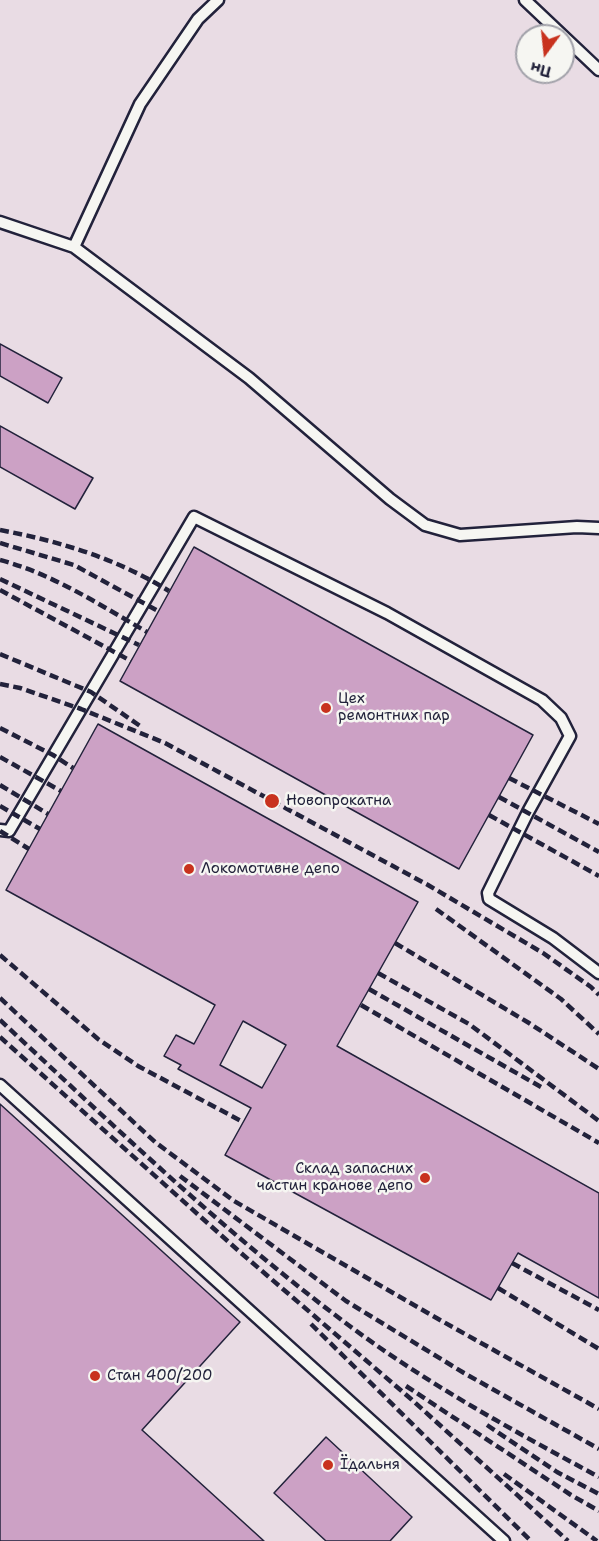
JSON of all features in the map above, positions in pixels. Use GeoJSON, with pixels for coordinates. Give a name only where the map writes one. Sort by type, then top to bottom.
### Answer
{"type":"FeatureCollection","features":[{"type":"Feature","properties":{"kind":"lane"},"geometry":{"type":"LineString","coordinates":[[74,247],[140,104],[198,19],[218,0]]}},
{"type":"Feature","properties":{"kind":"lane"},"geometry":{"type":"LineString","coordinates":[[525,0],[599,70]]}},
{"type":"Feature","properties":{"kind":"lane"},"geometry":{"type":"LineString","coordinates":[[0,222],[74,247],[249,378],[390,499],[425,525],[460,535],[577,527],[599,528]]}},
{"type":"Feature","properties":{"kind":"lane"},"geometry":{"type":"LineString","coordinates":[[0,830],[9,831],[194,517],[387,613],[542,700],[561,718],[570,736],[488,893],[489,898],[553,938],[599,973]]}},
{"type":"Feature","properties":{"kind":"lane"},"geometry":{"type":"LineString","coordinates":[[0,1084],[504,1541]]}},
{"type":"Feature","properties":{"kind":"building"},"geometry":{"type":"Polygon","coordinates":[[[0,344],[62,378],[48,403],[0,376],[0,344]]]}},
{"type":"Feature","properties":{"kind":"building"},"geometry":{"type":"Polygon","coordinates":[[[0,426],[93,478],[75,509],[0,467],[0,426]]]}},
{"type":"Feature","properties":{"kind":"building","name":"Цех ремонтних пар"},"geometry":{"type":"Polygon","coordinates":[[[194,547],[533,735],[459,869],[120,681],[194,547]]]}},
{"type":"Feature","properties":{"kind":"building"},"geometry":{"type":"Polygon","coordinates":[[[98,724],[418,902],[337,1046],[599,1193],[599,1298],[518,1253],[491,1300],[225,1155],[251,1108],[178,1069],[181,1065],[164,1056],[176,1035],[194,1044],[215,1005],[6,890],[98,724]],[[243,1021],[220,1065],[262,1088],[286,1045],[243,1021]]]}},
{"type":"Feature","properties":{"kind":"building","name":"Стан 400/200"},"geometry":{"type":"Polygon","coordinates":[[[0,1104],[240,1322],[142,1430],[264,1541],[0,1541],[0,1104]]]}},
{"type":"Feature","properties":{"kind":"building","name":"Їдальня"},"geometry":{"type":"Polygon","coordinates":[[[326,1437],[412,1517],[390,1541],[326,1541],[274,1493],[326,1437]]]}},
{"type":"Feature","properties":{"kind":"railway"},"geometry":{"type":"LineString","coordinates":[[0,530],[88,553],[129,570],[169,591]]}},
{"type":"Feature","properties":{"kind":"railway"},"geometry":{"type":"LineString","coordinates":[[0,543],[74,565],[158,611]]}},
{"type":"Feature","properties":{"kind":"railway"},"geometry":{"type":"LineString","coordinates":[[0,560],[39,573],[147,632]]}},
{"type":"Feature","properties":{"kind":"railway"},"geometry":{"type":"LineString","coordinates":[[0,579],[139,645]]}},
{"type":"Feature","properties":{"kind":"railway"},"geometry":{"type":"LineString","coordinates":[[0,590],[131,661]]}},
{"type":"Feature","properties":{"kind":"railway"},"geometry":{"type":"LineString","coordinates":[[0,654],[91,692],[143,728]]}},
{"type":"Feature","properties":{"kind":"railway"},"geometry":{"type":"LineString","coordinates":[[0,684],[20,688],[81,709],[165,743],[428,885],[543,953],[599,995]]}},
{"type":"Feature","properties":{"kind":"railway"},"geometry":{"type":"LineString","coordinates":[[0,728],[73,768]]}},
{"type":"Feature","properties":{"kind":"railway"},"geometry":{"type":"LineString","coordinates":[[0,757],[61,791]]}},
{"type":"Feature","properties":{"kind":"railway"},"geometry":{"type":"LineString","coordinates":[[509,778],[599,824]]}},
{"type":"Feature","properties":{"kind":"railway"},"geometry":{"type":"LineString","coordinates":[[0,785],[48,814]]}},
{"type":"Feature","properties":{"kind":"railway"},"geometry":{"type":"LineString","coordinates":[[499,797],[599,852]]}},
{"type":"Feature","properties":{"kind":"railway"},"geometry":{"type":"LineString","coordinates":[[0,806],[40,829]]}},
{"type":"Feature","properties":{"kind":"railway"},"geometry":{"type":"LineString","coordinates":[[489,815],[599,876]]}},
{"type":"Feature","properties":{"kind":"railway"},"geometry":{"type":"LineString","coordinates":[[0,831],[29,849]]}},
{"type":"Feature","properties":{"kind":"railway"},"geometry":{"type":"LineString","coordinates":[[436,909],[561,999],[599,1034]]}},
{"type":"Feature","properties":{"kind":"railway"},"geometry":{"type":"LineString","coordinates":[[395,943],[529,1023],[599,1069]]}},
{"type":"Feature","properties":{"kind":"railway"},"geometry":{"type":"LineString","coordinates":[[0,955],[98,1039],[138,1066],[243,1122]]}},
{"type":"Feature","properties":{"kind":"railway"},"geometry":{"type":"LineString","coordinates":[[378,973],[469,1024],[599,1121]]}},
{"type":"Feature","properties":{"kind":"railway"},"geometry":{"type":"LineString","coordinates":[[369,989],[541,1087]]}},
{"type":"Feature","properties":{"kind":"railway"},"geometry":{"type":"LineString","coordinates":[[0,998],[155,1142],[234,1201],[599,1409]]}},
{"type":"Feature","properties":{"kind":"railway"},"geometry":{"type":"LineString","coordinates":[[361,1005],[599,1143]]}},
{"type":"Feature","properties":{"kind":"railway"},"geometry":{"type":"LineString","coordinates":[[0,1020],[215,1217],[259,1255],[351,1327],[441,1388],[599,1477]]}},
{"type":"Feature","properties":{"kind":"railway"},"geometry":{"type":"LineString","coordinates":[[0,1037],[241,1253],[411,1399],[568,1541]]}},
{"type":"Feature","properties":{"kind":"railway"},"geometry":{"type":"LineString","coordinates":[[180,1176],[346,1301],[464,1373],[599,1449]]}},
{"type":"Feature","properties":{"kind":"railway"},"geometry":{"type":"LineString","coordinates":[[512,1263],[599,1310]]}},
{"type":"Feature","properties":{"kind":"railway"},"geometry":{"type":"LineString","coordinates":[[498,1288],[599,1349]]}},
{"type":"Feature","properties":{"kind":"railway"},"geometry":{"type":"LineString","coordinates":[[311,1324],[531,1541]]}},
{"type":"Feature","properties":{"kind":"railway"},"geometry":{"type":"LineString","coordinates":[[406,1386],[599,1511]]}},
{"type":"Feature","properties":{"kind":"railway"},"geometry":{"type":"LineString","coordinates":[[487,1425],[557,1472],[599,1494]]}},
{"type":"Feature","properties":{"kind":"railway"},"geometry":{"type":"LineString","coordinates":[[504,1474],[597,1541]]}},
{"type":"Feature","properties":{"kind":"place","name":"Цех ремонтних пар"},"geometry":{"type":"Point","coordinates":[326,708]}},
{"type":"Feature","properties":{"kind":"place","name":"Новопрокатна"},"geometry":{"type":"Point","coordinates":[272,801]}},
{"type":"Feature","properties":{"kind":"place","name":"Локомотивне депо"},"geometry":{"type":"Point","coordinates":[189,869]}},
{"type":"Feature","properties":{"kind":"place","name":"Склад запасних частин кранове депо"},"geometry":{"type":"Point","coordinates":[425,1178]}},
{"type":"Feature","properties":{"kind":"place","name":"Стан 400/200"},"geometry":{"type":"Point","coordinates":[95,1376]}},
{"type":"Feature","properties":{"kind":"place","name":"Їдальня"},"geometry":{"type":"Point","coordinates":[328,1465]}}]}
